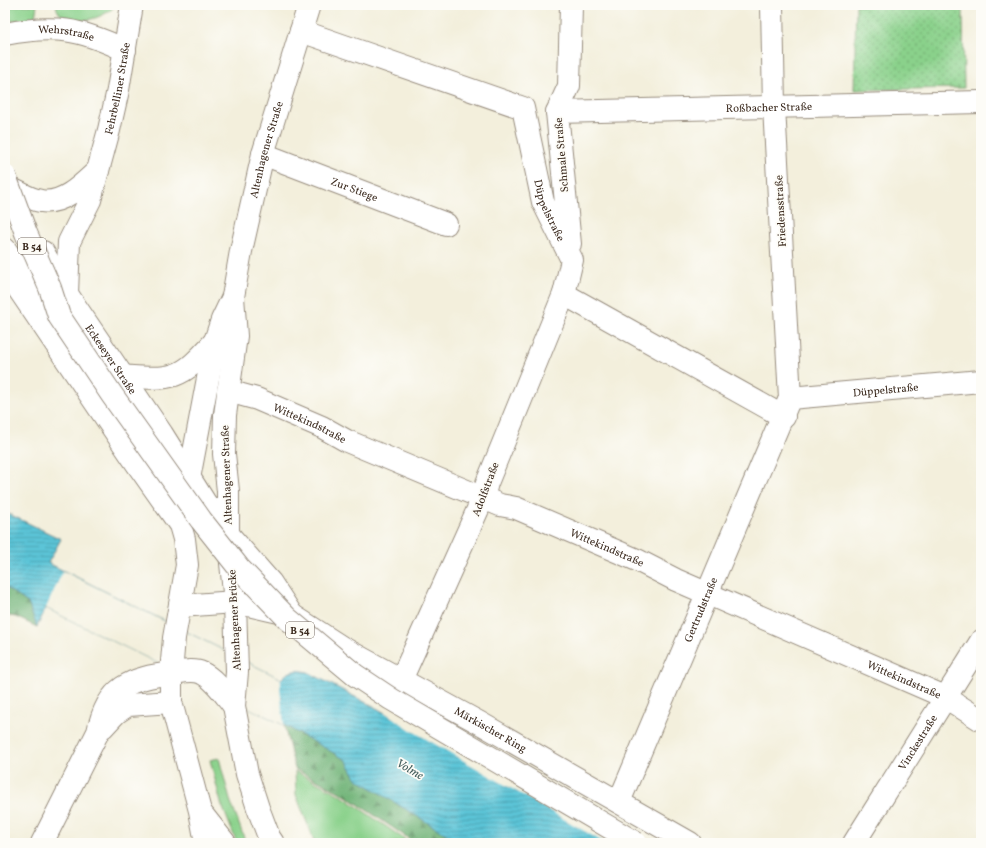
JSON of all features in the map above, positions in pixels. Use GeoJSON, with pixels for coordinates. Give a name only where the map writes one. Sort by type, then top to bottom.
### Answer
{"type":"FeatureCollection","features":[{"type":"Feature","properties":{"kind":"street","name":"Fehrbelliner Straße"},"geometry":{"type":"LineString","coordinates":[[68,294],[69,242],[90,200],[98,170],[118,90],[132,5]]}},
{"type":"Feature","properties":{"kind":"street","name":"Altenhagener Straße"},"geometry":{"type":"LineString","coordinates":[[228,534],[224,435],[228,391],[236,336],[233,297],[248,214],[263,154],[309,5]]}},
{"type":"Feature","properties":{"kind":"street","name":"Schmale Straße"},"geometry":{"type":"LineString","coordinates":[[571,5],[569,86],[557,112],[558,136],[572,260]]}},
{"type":"Feature","properties":{"kind":"street","name":"Friedensstraße"},"geometry":{"type":"LineString","coordinates":[[772,5],[774,107],[787,407]]}},
{"type":"Feature","properties":{"kind":"street","name":"Wehrstraße"},"geometry":{"type":"LineString","coordinates":[[5,34],[30,29],[48,28],[72,30],[99,38],[125,50]]}},
{"type":"Feature","properties":{"kind":"street","name":"Düppelstraße"},"geometry":{"type":"LineString","coordinates":[[301,32],[523,108],[544,202],[572,260]]}},
{"type":"Feature","properties":{"kind":"street","name":"Roßbacher Straße"},"geometry":{"type":"LineString","coordinates":[[557,112],[981,102]]}},
{"type":"Feature","properties":{"kind":"street","name":"Zur Stiege"},"geometry":{"type":"LineString","coordinates":[[263,154],[446,224]]}},
{"type":"Feature","properties":{"kind":"street"},"geometry":{"type":"LineString","coordinates":[[8,181],[40,201],[52,201],[67,195],[81,186],[98,170]]}},
{"type":"Feature","properties":{"kind":"street","name":"Eckeseyer Straße"},"geometry":{"type":"LineString","coordinates":[[8,181],[37,240],[68,294],[121,376],[190,476],[206,504],[228,534],[271,583],[292,615]]}},
{"type":"Feature","properties":{"kind":"street","name":"B 54"},"geometry":{"type":"LineString","coordinates":[[8,181],[26,233],[50,288],[59,316]]}},
{"type":"Feature","properties":{"kind":"street","name":"B 54"},"geometry":{"type":"LineString","coordinates":[[5,249],[37,296],[59,316],[201,520],[239,568],[288,619],[343,666],[391,699],[636,843]]}},
{"type":"Feature","properties":{"kind":"street"},"geometry":{"type":"LineString","coordinates":[[572,260],[564,294],[787,407]]}},
{"type":"Feature","properties":{"kind":"street"},"geometry":{"type":"LineString","coordinates":[[5,269],[106,419],[180,525],[184,539],[186,565],[174,638],[171,673],[171,702],[200,811],[206,843]]}},
{"type":"Feature","properties":{"kind":"street","name":"Adolfstraße"},"geometry":{"type":"LineString","coordinates":[[401,680],[483,498],[487,484],[564,294]]}},
{"type":"Feature","properties":{"kind":"street","name":"Altenhagener Straße"},"geometry":{"type":"LineString","coordinates":[[180,525],[215,341],[222,320],[233,297]]}},
{"type":"Feature","properties":{"kind":"street"},"geometry":{"type":"LineString","coordinates":[[121,376],[155,378],[179,374],[193,365],[215,341]]}},
{"type":"Feature","properties":{"kind":"street","name":"Düppelstraße"},"geometry":{"type":"LineString","coordinates":[[787,407],[981,381]]}},
{"type":"Feature","properties":{"kind":"street","name":"Wittekindstraße"},"geometry":{"type":"LineString","coordinates":[[228,391],[257,399],[322,427],[347,441],[500,505],[516,508],[708,594],[945,697],[981,720]]}},
{"type":"Feature","properties":{"kind":"street","name":"Gertrudstraße"},"geometry":{"type":"LineString","coordinates":[[619,802],[787,407]]}},
{"type":"Feature","properties":{"kind":"street","name":"Altenhagener Brücke"},"geometry":{"type":"LineString","coordinates":[[228,534],[234,602],[237,672],[234,706],[247,774],[268,837],[273,843]]}},
{"type":"Feature","properties":{"kind":"street"},"geometry":{"type":"LineString","coordinates":[[180,606],[234,602],[292,615]]}},
{"type":"Feature","properties":{"kind":"street","name":"Märkischer Ring"},"geometry":{"type":"LineString","coordinates":[[292,615],[343,648],[480,723],[690,843]]}},
{"type":"Feature","properties":{"kind":"street","name":"Vinckestraße"},"geometry":{"type":"LineString","coordinates":[[854,843],[981,641]]}},
{"type":"Feature","properties":{"kind":"street","name":"Altenhagener Brücke"},"geometry":{"type":"LineString","coordinates":[[98,732],[101,717],[119,691],[130,682],[141,678],[171,673],[200,672],[209,677],[234,706]]}},
{"type":"Feature","properties":{"kind":"street"},"geometry":{"type":"LineString","coordinates":[[42,843],[98,732],[116,713],[128,705],[171,702]]}},
{"type":"Feature","properties":{"kind":"street"},"geometry":{"type":"LineString","coordinates":[[200,811],[225,843]]}},
{"type":"Feature","properties":{"kind":"green space"},"geometry":{"type":"Polygon","coordinates":[[[22,5],[37,5],[35,18],[5,22],[5,8],[22,5]]]}},
{"type":"Feature","properties":{"kind":"green space"},"geometry":{"type":"Polygon","coordinates":[[[56,5],[101,5],[114,7],[100,16],[81,21],[64,18],[59,13],[56,5]]]}},
{"type":"Feature","properties":{"kind":"green space"},"geometry":{"type":"Polygon","coordinates":[[[856,5],[963,5],[964,88],[854,90],[856,5]]]}},
{"type":"Feature","properties":{"kind":"green space"},"geometry":{"type":"Polygon","coordinates":[[[5,587],[28,603],[37,627],[16,617],[5,615],[5,587]]]}},
{"type":"Feature","properties":{"kind":"green space"},"geometry":{"type":"Polygon","coordinates":[[[284,725],[346,760],[357,779],[460,843],[415,843],[343,794],[295,769],[284,725]]]}},
{"type":"Feature","properties":{"kind":"green space"},"geometry":{"type":"Polygon","coordinates":[[[219,758],[230,800],[246,843],[237,843],[221,803],[210,760],[219,758]]]}},
{"type":"Feature","properties":{"kind":"green space"},"geometry":{"type":"Polygon","coordinates":[[[295,771],[342,796],[410,843],[315,843],[296,795],[295,771]]]}},
{"type":"Feature","properties":{"kind":"water","name":"Volme"},"geometry":{"type":"Polygon","coordinates":[[[9,514],[61,539],[48,563],[281,679],[293,671],[308,672],[467,756],[622,843],[460,843],[357,779],[346,760],[284,725],[46,608],[37,627],[28,603],[5,587],[5,515],[9,514]]]}},
{"type":"Feature","properties":{"kind":"pier"},"geometry":{"type":"Polygon","coordinates":[[[63,571],[281,679],[280,689],[284,725],[46,608],[63,571]]]}},
{"type":"Feature","properties":{"kind":"pier"},"geometry":{"type":"Polygon","coordinates":[[[368,701],[468,754],[624,843],[605,843],[411,730],[368,701]]]}}]}
